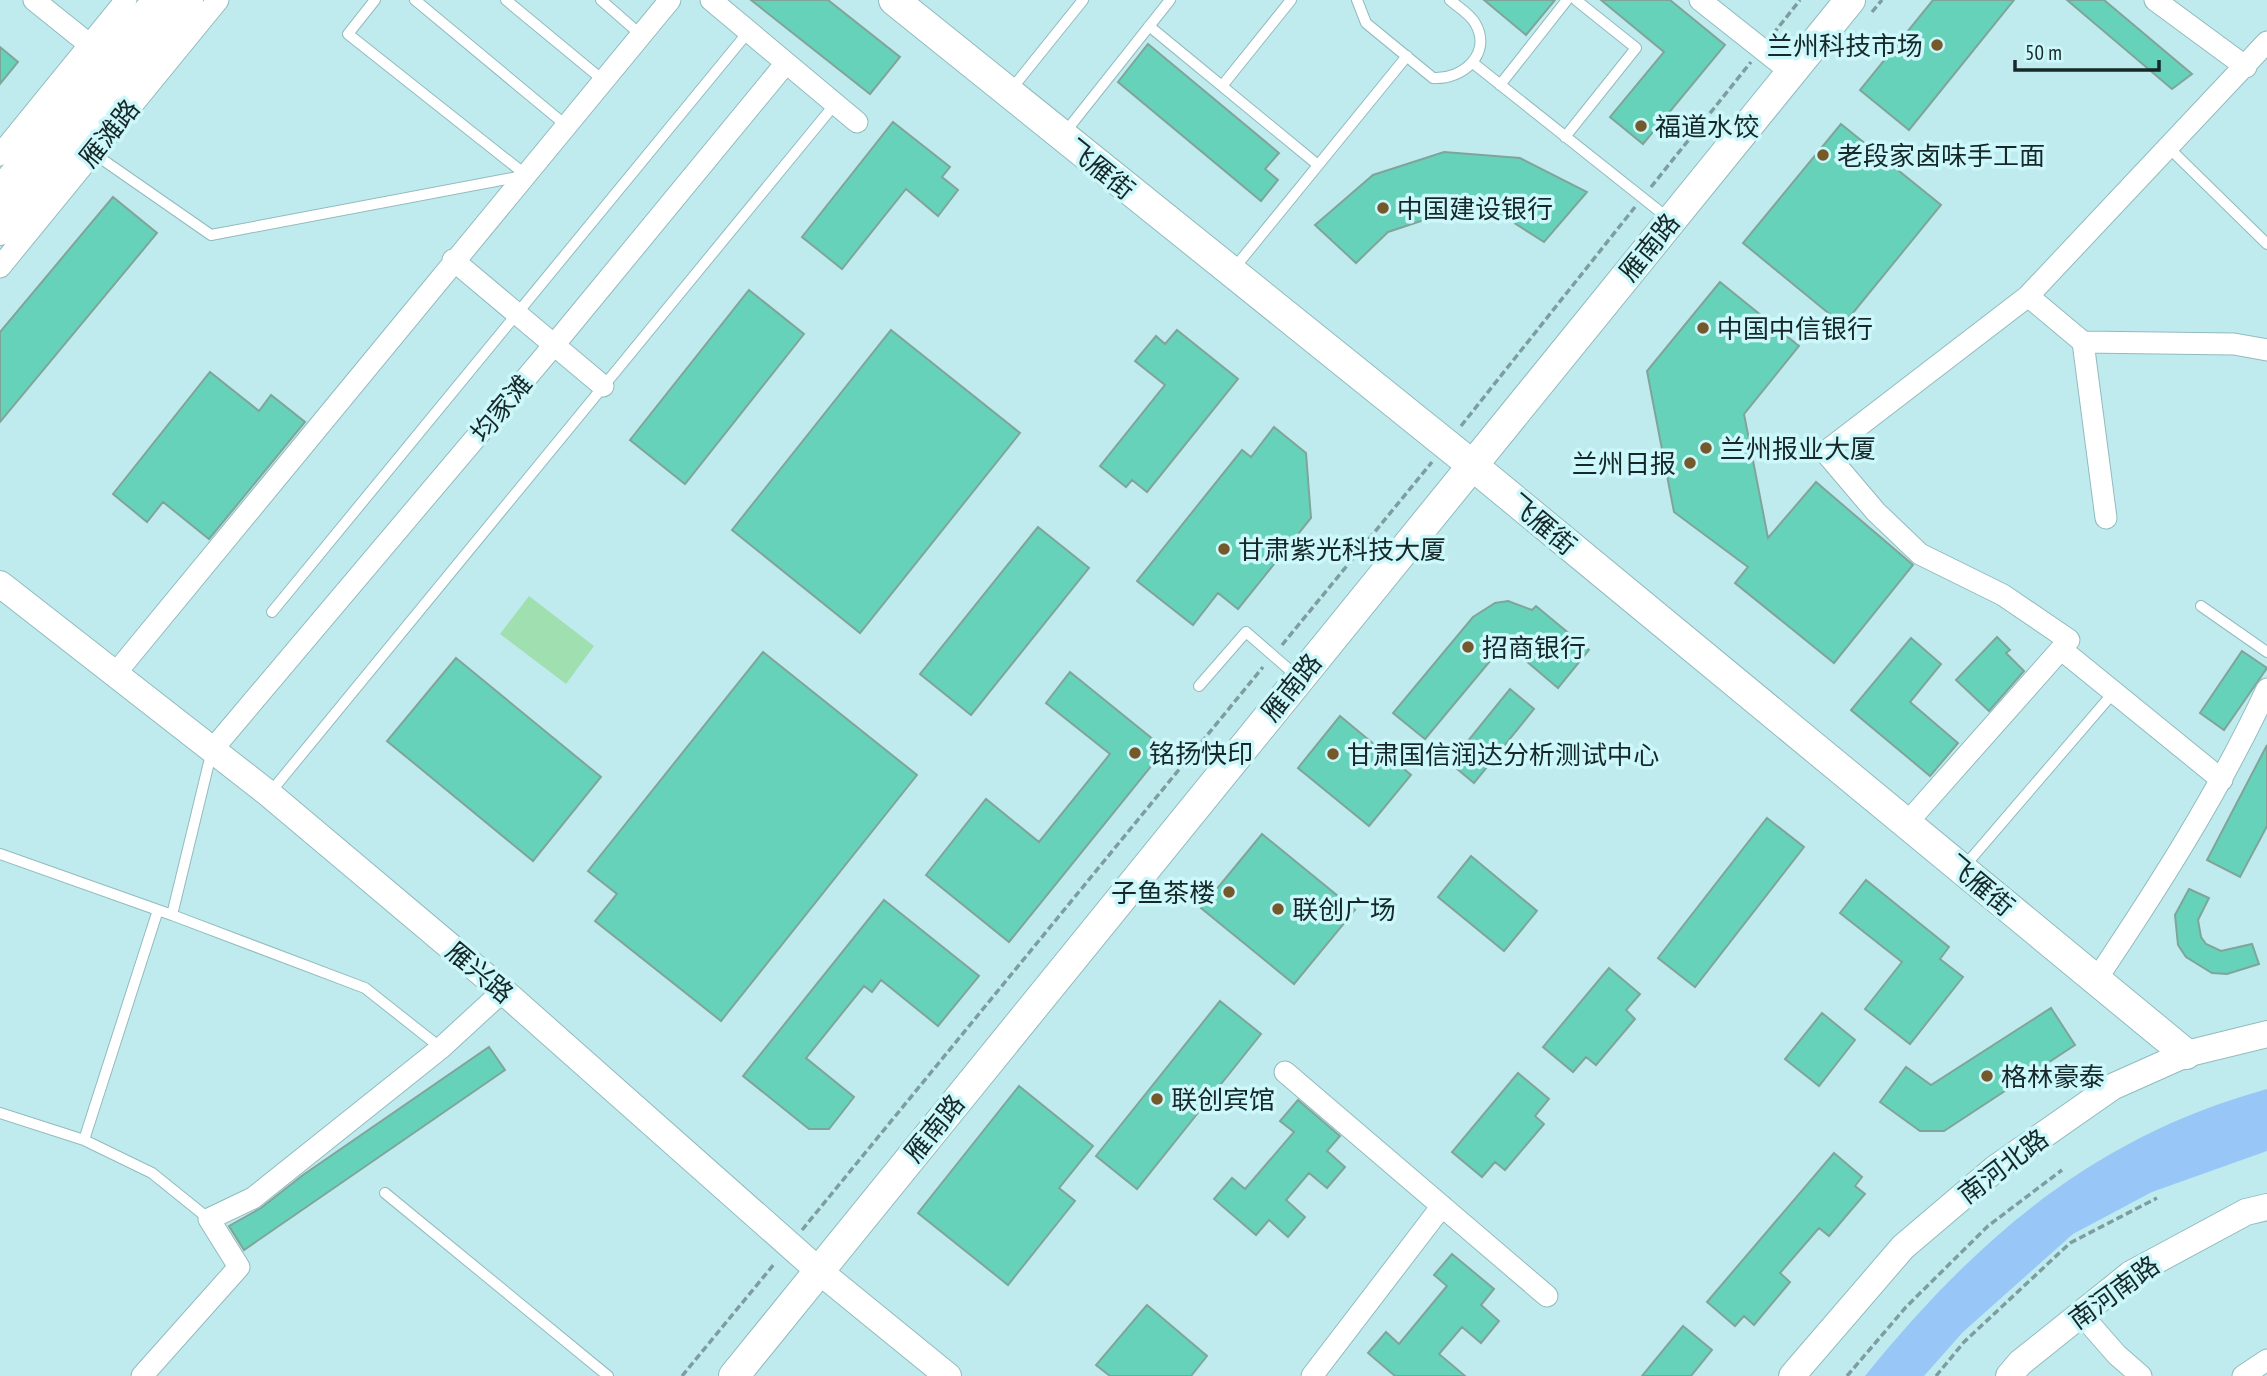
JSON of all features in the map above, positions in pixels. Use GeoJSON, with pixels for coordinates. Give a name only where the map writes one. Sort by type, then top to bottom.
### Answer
{"type":"FeatureCollection","features":[{"type":"Feature","properties":{"kind":"main road","name":"雁滩路"},"geometry":{"type":"LineString","coordinates":[[0,193],[158,0]]}},
{"type":"Feature","properties":{"kind":"main road","name":"雁滩路"},"geometry":{"type":"LineString","coordinates":[[0,230],[188,0]]}},
{"type":"Feature","properties":{"kind":"main road","name":"飞雁街"},"geometry":{"type":"LineString","coordinates":[[894,0],[1472,465],[2186,1055]]}},
{"type":"Feature","properties":{"kind":"main road","name":"雁南路"},"geometry":{"type":"LineString","coordinates":[[734,1376],[1850,0]]}},
{"type":"Feature","properties":{"kind":"street"},"geometry":{"type":"LineString","coordinates":[[34,0],[89,45]]}},
{"type":"Feature","properties":{"kind":"street"},"geometry":{"type":"LineString","coordinates":[[0,155],[126,0]]}},
{"type":"Feature","properties":{"kind":"street","name":"雁滩路"},"geometry":{"type":"LineString","coordinates":[[0,267],[218,0]]}},
{"type":"Feature","properties":{"kind":"street"},"geometry":{"type":"LineString","coordinates":[[115,674],[453,260],[568,127],[670,0]]}},
{"type":"Feature","properties":{"kind":"street"},"geometry":{"type":"LineString","coordinates":[[711,0],[857,122]]}},
{"type":"Feature","properties":{"kind":"street"},"geometry":{"type":"LineString","coordinates":[[1699,0],[1791,72]]}},
{"type":"Feature","properties":{"kind":"street"},"geometry":{"type":"LineString","coordinates":[[2155,0],[2246,66]]}},
{"type":"Feature","properties":{"kind":"street"},"geometry":{"type":"LineString","coordinates":[[1907,824],[2068,640],[2003,595],[1920,554],[1875,512],[1825,452],[2028,296],[2267,42]]}},
{"type":"Feature","properties":{"kind":"street","name":"均家滩"},"geometry":{"type":"LineString","coordinates":[[212,750],[554,345],[786,63]]}},
{"type":"Feature","properties":{"kind":"street"},"geometry":{"type":"LineString","coordinates":[[453,260],[603,386]]}},
{"type":"Feature","properties":{"kind":"street"},"geometry":{"type":"LineString","coordinates":[[2028,296],[2083,342],[2234,344],[2267,350]]}},
{"type":"Feature","properties":{"kind":"street"},"geometry":{"type":"LineString","coordinates":[[2083,342],[2106,518]]}},
{"type":"Feature","properties":{"kind":"street","name":"雁兴路"},"geometry":{"type":"LineString","coordinates":[[0,584],[269,794],[503,991],[819,1271],[948,1376]]}},
{"type":"Feature","properties":{"kind":"street"},"geometry":{"type":"LineString","coordinates":[[2062,650],[2222,780]]}},
{"type":"Feature","properties":{"kind":"street"},"geometry":{"type":"LineString","coordinates":[[2096,980],[2177,860],[2222,780],[2267,689]]}},
{"type":"Feature","properties":{"kind":"street"},"geometry":{"type":"LineString","coordinates":[[142,1376],[239,1266],[209,1219],[253,1198],[441,1048],[503,991]]}},
{"type":"Feature","properties":{"kind":"street","name":"南河北路"},"geometry":{"type":"LineString","coordinates":[[1792,1376],[1903,1247],[1996,1168],[2112,1087],[2186,1055],[2267,1034]]}},
{"type":"Feature","properties":{"kind":"street"},"geometry":{"type":"LineString","coordinates":[[1285,1072],[1547,1296]]}},
{"type":"Feature","properties":{"kind":"street"},"geometry":{"type":"LineString","coordinates":[[1312,1376],[1442,1206]]}},
{"type":"Feature","properties":{"kind":"street","name":"南河南路"},"geometry":{"type":"LineString","coordinates":[[2009,1376],[2020,1363],[2131,1274],[2246,1212],[2267,1207]]}},
{"type":"Feature","properties":{"kind":"street"},"geometry":{"type":"LineString","coordinates":[[2081,1314],[2117,1355],[2141,1376]]}},
{"type":"Feature","properties":{"kind":"street"},"geometry":{"type":"LineString","coordinates":[[2243,1376],[2267,1360]]}},
{"type":"Feature","properties":{"kind":"lane"},"geometry":{"type":"LineString","coordinates":[[375,0],[348,34],[526,175]]}},
{"type":"Feature","properties":{"kind":"lane"},"geometry":{"type":"LineString","coordinates":[[415,0],[568,127]]}},
{"type":"Feature","properties":{"kind":"lane"},"geometry":{"type":"LineString","coordinates":[[506,0],[604,81]]}},
{"type":"Feature","properties":{"kind":"lane"},"geometry":{"type":"LineString","coordinates":[[601,0],[642,35]]}},
{"type":"Feature","properties":{"kind":"lane"},"geometry":{"type":"LineString","coordinates":[[1008,93],[1083,0]]}},
{"type":"Feature","properties":{"kind":"lane"},"geometry":{"type":"LineString","coordinates":[[1061,137],[1170,0]]}},
{"type":"Feature","properties":{"kind":"lane"},"geometry":{"type":"LineString","coordinates":[[1223,86],[1291,0]]}},
{"type":"Feature","properties":{"kind":"lane"},"geometry":{"type":"LineString","coordinates":[[1357,0],[1366,23],[1433,78],[1458,75],[1473,63],[1479,46],[1479,33],[1474,22],[1450,0]]}},
{"type":"Feature","properties":{"kind":"lane"},"geometry":{"type":"LineString","coordinates":[[1500,85],[1567,0]]}},
{"type":"Feature","properties":{"kind":"lane"},"geometry":{"type":"LineString","coordinates":[[1565,137],[1636,48],[1576,0]]}},
{"type":"Feature","properties":{"kind":"lane"},"geometry":{"type":"LineString","coordinates":[[1149,26],[1318,165]]}},
{"type":"Feature","properties":{"kind":"lane"},"geometry":{"type":"LineString","coordinates":[[272,612],[749,32]]}},
{"type":"Feature","properties":{"kind":"lane"},"geometry":{"type":"LineString","coordinates":[[1231,272],[1407,56]]}},
{"type":"Feature","properties":{"kind":"lane"},"geometry":{"type":"LineString","coordinates":[[1473,63],[1671,220]]}},
{"type":"Feature","properties":{"kind":"lane"},"geometry":{"type":"LineString","coordinates":[[269,794],[835,104]]}},
{"type":"Feature","properties":{"kind":"lane"},"geometry":{"type":"LineString","coordinates":[[2169,148],[2267,244]]}},
{"type":"Feature","properties":{"kind":"lane"},"geometry":{"type":"LineString","coordinates":[[93,153],[211,235],[526,175]]}},
{"type":"Feature","properties":{"kind":"lane"},"geometry":{"type":"LineString","coordinates":[[2201,606],[2267,652]]}},
{"type":"Feature","properties":{"kind":"lane"},"geometry":{"type":"LineString","coordinates":[[1199,686],[1246,632],[1299,678]]}},
{"type":"Feature","properties":{"kind":"lane"},"geometry":{"type":"LineString","coordinates":[[1962,869],[2114,692]]}},
{"type":"Feature","properties":{"kind":"lane"},"geometry":{"type":"LineString","coordinates":[[172,915],[212,750]]}},
{"type":"Feature","properties":{"kind":"lane"},"geometry":{"type":"LineString","coordinates":[[0,854],[365,988],[441,1048]]}},
{"type":"Feature","properties":{"kind":"lane"},"geometry":{"type":"LineString","coordinates":[[84,1140],[158,910]]}},
{"type":"Feature","properties":{"kind":"lane"},"geometry":{"type":"LineString","coordinates":[[0,1113],[84,1140],[152,1174],[209,1219]]}},
{"type":"Feature","properties":{"kind":"lane"},"geometry":{"type":"LineString","coordinates":[[385,1193],[608,1376]]}},
{"type":"Feature","properties":{"kind":"path"},"geometry":{"type":"LineString","coordinates":[[682,1376],[1446,444],[1800,0]]}},
{"type":"Feature","properties":{"kind":"path"},"geometry":{"type":"LineString","coordinates":[[1847,1376],[1906,1307],[1988,1226],[2062,1170]]}},
{"type":"Feature","properties":{"kind":"path"},"geometry":{"type":"LineString","coordinates":[[1936,1376],[1964,1342],[2070,1243],[2157,1198]]}},
{"type":"Feature","properties":{"kind":"green space"},"geometry":{"type":"Polygon","coordinates":[[[529,596],[594,646],[566,684],[500,634],[529,596]]]}},
{"type":"Feature","properties":{"kind":"water"},"geometry":{"type":"Polygon","coordinates":[[[2267,1089],[2267,1151],[2152,1192],[2073,1234],[1963,1332],[1924,1376],[1865,1376],[1950,1280],[2042,1199],[2093,1165],[2146,1135],[2204,1109],[2267,1089]]]}},
{"type":"Feature","properties":{"kind":"building"},"geometry":{"type":"Polygon","coordinates":[[[751,0],[828,0],[900,57],[870,94],[751,0]]]}},
{"type":"Feature","properties":{"kind":"building"},"geometry":{"type":"Polygon","coordinates":[[[1484,0],[1555,0],[1526,35],[1484,0]]]}},
{"type":"Feature","properties":{"kind":"building"},"geometry":{"type":"Polygon","coordinates":[[[1601,0],[1670,0],[1725,45],[1643,144],[1610,117],[1664,52],[1601,0]]]}},
{"type":"Feature","properties":{"kind":"building","name":"兰州科技市场"},"geometry":{"type":"Polygon","coordinates":[[[1933,0],[2014,0],[1909,130],[1860,90],[1933,0]]]}},
{"type":"Feature","properties":{"kind":"building"},"geometry":{"type":"Polygon","coordinates":[[[2067,0],[2104,0],[2192,74],[2172,89],[2067,0]]]}},
{"type":"Feature","properties":{"kind":"building"},"geometry":{"type":"Polygon","coordinates":[[[1148,44],[1279,153],[1265,169],[1278,180],[1261,201],[1118,82],[1148,44]]]}},
{"type":"Feature","properties":{"kind":"building"},"geometry":{"type":"Polygon","coordinates":[[[0,47],[18,62],[0,84],[0,47]]]}},
{"type":"Feature","properties":{"kind":"building"},"geometry":{"type":"Polygon","coordinates":[[[893,122],[950,167],[942,177],[958,190],[938,216],[906,189],[842,269],[802,237],[893,122]]]}},
{"type":"Feature","properties":{"kind":"building"},"geometry":{"type":"Polygon","coordinates":[[[1841,124],[1941,205],[1843,325],[1743,243],[1841,124]]]}},
{"type":"Feature","properties":{"kind":"building"},"geometry":{"type":"Polygon","coordinates":[[[1444,152],[1520,158],[1587,192],[1544,242],[1508,219],[1445,213],[1388,232],[1356,263],[1315,225],[1373,175],[1444,152]]]}},
{"type":"Feature","properties":{"kind":"building"},"geometry":{"type":"Polygon","coordinates":[[[113,197],[157,233],[0,422],[0,332],[113,197]]]}},
{"type":"Feature","properties":{"kind":"building","name":"兰州报业大厦"},"geometry":{"type":"Polygon","coordinates":[[[1720,282],[1799,346],[1744,414],[1768,538],[1816,482],[1913,565],[1834,663],[1735,583],[1748,567],[1674,512],[1647,371],[1720,282]]]}},
{"type":"Feature","properties":{"kind":"building"},"geometry":{"type":"Polygon","coordinates":[[[749,290],[804,334],[685,484],[630,440],[749,290]]]}},
{"type":"Feature","properties":{"kind":"building"},"geometry":{"type":"Polygon","coordinates":[[[891,330],[1020,433],[860,633],[732,530],[891,330]]]}},
{"type":"Feature","properties":{"kind":"building"},"geometry":{"type":"Polygon","coordinates":[[[1177,330],[1238,379],[1147,492],[1132,480],[1126,487],[1100,466],[1165,385],[1135,361],[1156,336],[1165,344],[1177,330]]]}},
{"type":"Feature","properties":{"kind":"building"},"geometry":{"type":"Polygon","coordinates":[[[210,372],[259,411],[271,395],[305,422],[209,539],[163,502],[147,522],[113,494],[210,372]]]}},
{"type":"Feature","properties":{"kind":"building","name":"甘肃紫光科技大厦"},"geometry":{"type":"Polygon","coordinates":[[[1274,427],[1306,453],[1311,518],[1238,609],[1218,593],[1193,625],[1137,581],[1242,450],[1251,457],[1274,427]]]}},
{"type":"Feature","properties":{"kind":"building"},"geometry":{"type":"Polygon","coordinates":[[[1038,527],[1089,568],[971,715],[920,674],[1038,527]]]}},
{"type":"Feature","properties":{"kind":"building"},"geometry":{"type":"Polygon","coordinates":[[[1508,601],[1532,610],[1536,606],[1589,650],[1558,688],[1505,643],[1425,739],[1393,713],[1473,617],[1495,603],[1508,601]]]}},
{"type":"Feature","properties":{"kind":"building"},"geometry":{"type":"Polygon","coordinates":[[[1997,637],[2010,650],[2006,653],[2024,671],[1989,711],[1956,680],[1997,637]]]}},
{"type":"Feature","properties":{"kind":"building"},"geometry":{"type":"Polygon","coordinates":[[[1911,638],[1941,664],[1910,702],[1958,743],[1930,776],[1851,710],[1911,638]]]}},
{"type":"Feature","properties":{"kind":"building"},"geometry":{"type":"Polygon","coordinates":[[[2242,651],[2267,668],[2224,730],[2200,713],[2242,651]]]}},
{"type":"Feature","properties":{"kind":"building"},"geometry":{"type":"Polygon","coordinates":[[[763,652],[917,775],[721,1021],[595,921],[617,894],[588,871],[763,652]]]}},
{"type":"Feature","properties":{"kind":"building"},"geometry":{"type":"Polygon","coordinates":[[[456,658],[601,777],[533,861],[387,741],[456,658]]]}},
{"type":"Feature","properties":{"kind":"building"},"geometry":{"type":"Polygon","coordinates":[[[1070,672],[1165,749],[1009,942],[926,875],[986,799],[1039,842],[1110,754],[1046,703],[1070,672]]]}},
{"type":"Feature","properties":{"kind":"building"},"geometry":{"type":"Polygon","coordinates":[[[1510,689],[1534,709],[1474,783],[1450,763],[1510,689]]]}},
{"type":"Feature","properties":{"kind":"building"},"geometry":{"type":"Polygon","coordinates":[[[1340,716],[1411,775],[1369,826],[1298,768],[1340,716]]]}},
{"type":"Feature","properties":{"kind":"building"},"geometry":{"type":"Polygon","coordinates":[[[2267,745],[2267,826],[2240,877],[2207,860],[2267,745]]]}},
{"type":"Feature","properties":{"kind":"building"},"geometry":{"type":"Polygon","coordinates":[[[1767,818],[1804,847],[1695,987],[1658,958],[1767,818]]]}},
{"type":"Feature","properties":{"kind":"building","name":"联创广场"},"geometry":{"type":"Polygon","coordinates":[[[1262,834],[1355,910],[1294,984],[1201,908],[1262,834]]]}},
{"type":"Feature","properties":{"kind":"building"},"geometry":{"type":"Polygon","coordinates":[[[1471,856],[1537,911],[1504,951],[1438,897],[1471,856]]]}},
{"type":"Feature","properties":{"kind":"building"},"geometry":{"type":"Polygon","coordinates":[[[1866,880],[1949,947],[1940,959],[1963,977],[1910,1044],[1865,1009],[1902,962],[1840,913],[1866,880]]]}},
{"type":"Feature","properties":{"kind":"building"},"geometry":{"type":"Polygon","coordinates":[[[2189,889],[2209,898],[2198,920],[2201,937],[2206,944],[2221,951],[2252,944],[2259,964],[2227,974],[2212,973],[2186,957],[2178,945],[2175,915],[2189,889]]]}},
{"type":"Feature","properties":{"kind":"building"},"geometry":{"type":"Polygon","coordinates":[[[884,900],[979,976],[938,1026],[881,980],[872,992],[864,986],[806,1058],[854,1097],[829,1129],[809,1129],[743,1076],[884,900]]]}},
{"type":"Feature","properties":{"kind":"building"},"geometry":{"type":"Polygon","coordinates":[[[1609,968],[1640,994],[1626,1010],[1635,1019],[1596,1065],[1586,1057],[1573,1072],[1543,1047],[1609,968]]]}},
{"type":"Feature","properties":{"kind":"building"},"geometry":{"type":"Polygon","coordinates":[[[1220,1001],[1261,1034],[1137,1189],[1096,1156],[1220,1001]]]}},
{"type":"Feature","properties":{"kind":"building","name":"格林豪泰"},"geometry":{"type":"Polygon","coordinates":[[[2051,1008],[2075,1045],[1944,1131],[1920,1131],[1880,1102],[1906,1067],[1931,1085],[2051,1008]]]}},
{"type":"Feature","properties":{"kind":"building"},"geometry":{"type":"Polygon","coordinates":[[[1822,1013],[1855,1040],[1819,1086],[1785,1059],[1822,1013]]]}},
{"type":"Feature","properties":{"kind":"building"},"geometry":{"type":"Polygon","coordinates":[[[489,1047],[505,1070],[244,1250],[229,1226],[261,1208],[303,1175],[489,1047]]]}},
{"type":"Feature","properties":{"kind":"building"},"geometry":{"type":"Polygon","coordinates":[[[1518,1073],[1549,1099],[1535,1116],[1544,1124],[1505,1170],[1495,1162],[1482,1177],[1452,1152],[1518,1073]]]}},
{"type":"Feature","properties":{"kind":"building"},"geometry":{"type":"Polygon","coordinates":[[[1019,1086],[1093,1146],[1059,1188],[1075,1201],[1008,1285],[918,1213],[1019,1086]]]}},
{"type":"Feature","properties":{"kind":"building"},"geometry":{"type":"Polygon","coordinates":[[[1298,1100],[1340,1136],[1327,1151],[1345,1167],[1327,1188],[1309,1173],[1286,1200],[1305,1217],[1288,1237],[1269,1220],[1256,1235],[1214,1199],[1232,1178],[1245,1189],[1294,1132],[1280,1121],[1298,1100]]]}},
{"type":"Feature","properties":{"kind":"building"},"geometry":{"type":"Polygon","coordinates":[[[1834,1153],[1862,1177],[1855,1186],[1865,1194],[1829,1236],[1819,1228],[1780,1273],[1790,1282],[1754,1325],[1744,1316],[1735,1326],[1707,1302],[1834,1153]]]}},
{"type":"Feature","properties":{"kind":"building"},"geometry":{"type":"Polygon","coordinates":[[[1452,1254],[1494,1289],[1481,1305],[1499,1321],[1481,1343],[1462,1327],[1439,1354],[1465,1376],[1395,1376],[1368,1353],[1386,1332],[1399,1344],[1447,1286],[1434,1275],[1452,1254]]]}},
{"type":"Feature","properties":{"kind":"building"},"geometry":{"type":"Polygon","coordinates":[[[1147,1305],[1207,1356],[1191,1376],[1110,1376],[1096,1365],[1147,1305]]]}},
{"type":"Feature","properties":{"kind":"building"},"geometry":{"type":"Polygon","coordinates":[[[1683,1326],[1712,1350],[1691,1376],[1642,1376],[1683,1326]]]}},
{"type":"Feature","properties":{"kind":"place","name":"兰州科技市场"},"geometry":{"type":"Point","coordinates":[1937,45]}},
{"type":"Feature","properties":{"kind":"place","name":"福道水饺"},"geometry":{"type":"Point","coordinates":[1641,126]}},
{"type":"Feature","properties":{"kind":"place","name":"老段家卤味手工面"},"geometry":{"type":"Point","coordinates":[1823,155]}},
{"type":"Feature","properties":{"kind":"place","name":"中国建设银行"},"geometry":{"type":"Point","coordinates":[1383,208]}},
{"type":"Feature","properties":{"kind":"place","name":"中国中信银行"},"geometry":{"type":"Point","coordinates":[1703,328]}},
{"type":"Feature","properties":{"kind":"place","name":"兰州报业大厦"},"geometry":{"type":"Point","coordinates":[1706,448]}},
{"type":"Feature","properties":{"kind":"place","name":"兰州日报"},"geometry":{"type":"Point","coordinates":[1690,463]}},
{"type":"Feature","properties":{"kind":"place","name":"甘肃紫光科技大厦"},"geometry":{"type":"Point","coordinates":[1224,549]}},
{"type":"Feature","properties":{"kind":"place","name":"招商银行"},"geometry":{"type":"Point","coordinates":[1468,647]}},
{"type":"Feature","properties":{"kind":"place","name":"铭扬快印"},"geometry":{"type":"Point","coordinates":[1135,753]}},
{"type":"Feature","properties":{"kind":"place","name":"甘肃国信润达分析测试中心"},"geometry":{"type":"Point","coordinates":[1333,754]}},
{"type":"Feature","properties":{"kind":"place","name":"子鱼茶楼"},"geometry":{"type":"Point","coordinates":[1229,892]}},
{"type":"Feature","properties":{"kind":"place","name":"联创广场"},"geometry":{"type":"Point","coordinates":[1278,909]}},
{"type":"Feature","properties":{"kind":"place","name":"格林豪泰"},"geometry":{"type":"Point","coordinates":[1987,1076]}},
{"type":"Feature","properties":{"kind":"place","name":"联创宾馆"},"geometry":{"type":"Point","coordinates":[1157,1099]}}]}
